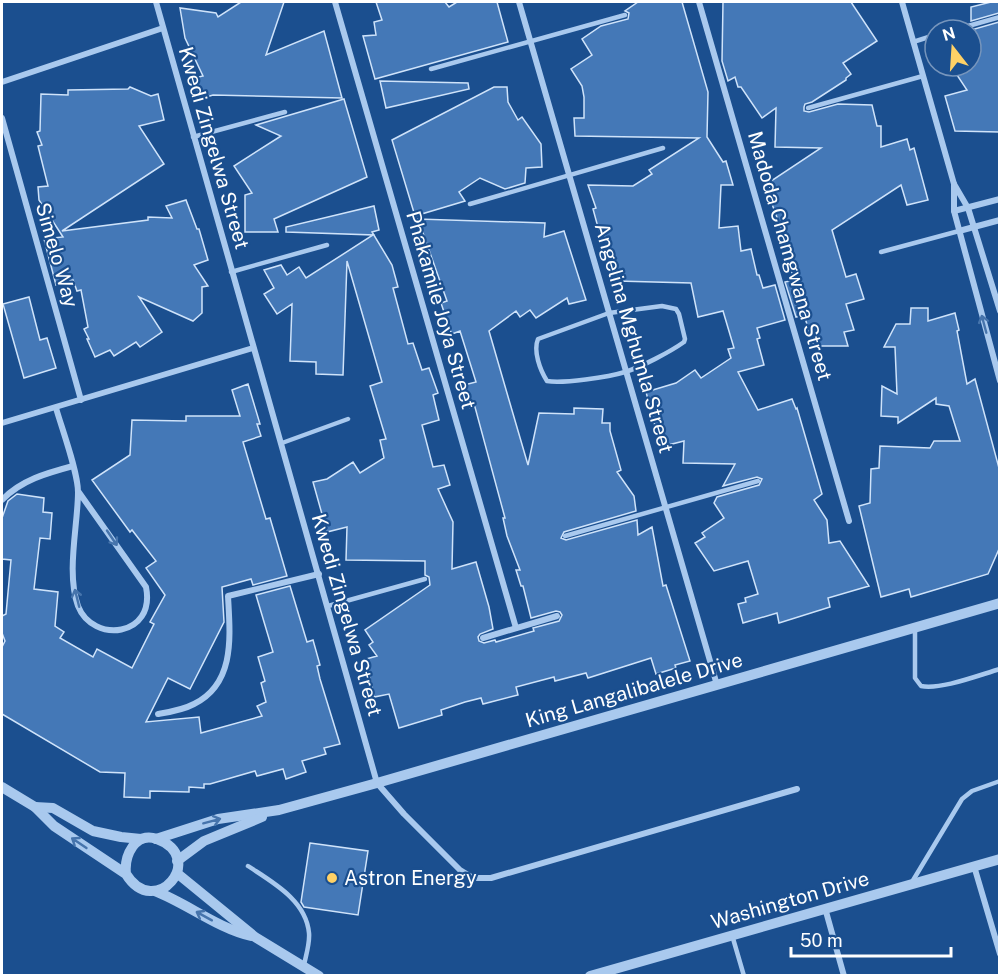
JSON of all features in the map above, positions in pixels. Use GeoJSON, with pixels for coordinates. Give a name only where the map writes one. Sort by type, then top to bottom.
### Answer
{"type":"FeatureCollection","features":[{"type":"Feature","properties":{"kind":"street","name":"Kwedi Zingelwa Street"},"geometry":{"type":"LineString","coordinates":[[156,2],[377,783],[404,814],[460,870],[472,878],[482,879],[797,789]]}},
{"type":"Feature","properties":{"kind":"street","name":"Phakamile Joya Street"},"geometry":{"type":"LineString","coordinates":[[335,2],[516,628]]}},
{"type":"Feature","properties":{"kind":"street","name":"Angelina Mghumla Street"},"geometry":{"type":"LineString","coordinates":[[519,2],[717,685]]}},
{"type":"Feature","properties":{"kind":"street","name":"Madoda Chamgwana Street"},"geometry":{"type":"LineString","coordinates":[[699,2],[849,521]]}},
{"type":"Feature","properties":{"kind":"street"},"geometry":{"type":"LineString","coordinates":[[902,2],[923,76]]}},
{"type":"Feature","properties":{"kind":"street"},"geometry":{"type":"LineString","coordinates":[[2,82],[163,28]]}},
{"type":"Feature","properties":{"kind":"street"},"geometry":{"type":"LineString","coordinates":[[924,78],[954,184],[968,208],[975,227],[999,310]]}},
{"type":"Feature","properties":{"kind":"street","name":"Simelo Way"},"geometry":{"type":"LineString","coordinates":[[2,118],[81,400]]}},
{"type":"Feature","properties":{"kind":"street"},"geometry":{"type":"LineString","coordinates":[[954,184],[954,211],[999,381]]}},
{"type":"Feature","properties":{"kind":"street"},"geometry":{"type":"LineString","coordinates":[[954,211],[999,199]]}},
{"type":"Feature","properties":{"kind":"street"},"geometry":{"type":"LineString","coordinates":[[959,231],[999,220]]}},
{"type":"Feature","properties":{"kind":"street"},"geometry":{"type":"LineString","coordinates":[[2,423],[253,348]]}},
{"type":"Feature","properties":{"kind":"street"},"geometry":{"type":"LineString","coordinates":[[56,408],[78,490],[73,546],[78,606],[86,618],[97,625],[120,631],[138,623],[144,615],[148,596],[146,587],[78,490]]}},
{"type":"Feature","properties":{"kind":"street"},"geometry":{"type":"LineString","coordinates":[[2,500],[30,480],[73,466]]}},
{"type":"Feature","properties":{"kind":"street"},"geometry":{"type":"LineString","coordinates":[[158,714],[179,710],[201,700],[220,679],[230,647],[228,596],[319,574]]}},
{"type":"Feature","properties":{"kind":"street","name":"King Langalibalele Drive"},"geometry":{"type":"LineString","coordinates":[[156,839],[218,819],[279,810],[377,783],[999,603]]}},
{"type":"Feature","properties":{"kind":"street"},"geometry":{"type":"LineString","coordinates":[[483,638],[557,616]]}},
{"type":"Feature","properties":{"kind":"street"},"geometry":{"type":"LineString","coordinates":[[2,787],[35,807],[54,826],[126,874],[134,885],[172,898],[233,932],[255,937]]}},
{"type":"Feature","properties":{"kind":"street"},"geometry":{"type":"LineString","coordinates":[[35,807],[53,808],[93,831],[121,837],[141,839],[149,837],[166,844],[174,851],[178,874],[172,882],[155,891]]}},
{"type":"Feature","properties":{"kind":"street","name":"King Langalibalele Drive"},"geometry":{"type":"LineString","coordinates":[[177,861],[204,841],[279,810]]}},
{"type":"Feature","properties":{"kind":"street"},"geometry":{"type":"LineString","coordinates":[[126,874],[125,865],[128,853],[132,846],[141,839]]}},
{"type":"Feature","properties":{"kind":"street","name":"Washington Drive"},"geometry":{"type":"LineString","coordinates":[[590,975],[999,859]]}},
{"type":"Feature","properties":{"kind":"street"},"geometry":{"type":"LineString","coordinates":[[974,866],[999,954]]}},
{"type":"Feature","properties":{"kind":"street"},"geometry":{"type":"LineString","coordinates":[[178,874],[255,937],[319,975]]}},
{"type":"Feature","properties":{"kind":"street"},"geometry":{"type":"LineString","coordinates":[[825,908],[844,975]]}},
{"type":"Feature","properties":{"kind":"lane"},"geometry":{"type":"LineString","coordinates":[[431,69],[625,15]]}},
{"type":"Feature","properties":{"kind":"lane"},"geometry":{"type":"LineString","coordinates":[[983,22],[999,17]]}},
{"type":"Feature","properties":{"kind":"lane"},"geometry":{"type":"LineString","coordinates":[[913,42],[923,39]]}},
{"type":"Feature","properties":{"kind":"lane"},"geometry":{"type":"LineString","coordinates":[[808,108],[923,76]]}},
{"type":"Feature","properties":{"kind":"lane"},"geometry":{"type":"LineString","coordinates":[[194,137],[285,112]]}},
{"type":"Feature","properties":{"kind":"lane"},"geometry":{"type":"LineString","coordinates":[[470,204],[663,148]]}},
{"type":"Feature","properties":{"kind":"lane"},"geometry":{"type":"LineString","coordinates":[[881,252],[959,231]]}},
{"type":"Feature","properties":{"kind":"lane"},"geometry":{"type":"LineString","coordinates":[[231,272],[327,245]]}},
{"type":"Feature","properties":{"kind":"lane"},"geometry":{"type":"LineString","coordinates":[[662,306],[676,309],[684,342],[626,372],[559,382],[547,381],[535,348],[538,339],[609,313],[662,306]]}},
{"type":"Feature","properties":{"kind":"lane"},"geometry":{"type":"LineString","coordinates":[[282,443],[348,419]]}},
{"type":"Feature","properties":{"kind":"lane"},"geometry":{"type":"LineString","coordinates":[[565,536],[758,481]]}},
{"type":"Feature","properties":{"kind":"lane"},"geometry":{"type":"LineString","coordinates":[[328,606],[425,579]]}},
{"type":"Feature","properties":{"kind":"lane"},"geometry":{"type":"LineString","coordinates":[[915,628],[915,678],[921,686],[940,685],[999,669]]}},
{"type":"Feature","properties":{"kind":"lane"},"geometry":{"type":"LineString","coordinates":[[911,884],[962,799],[972,791],[999,781]]}},
{"type":"Feature","properties":{"kind":"lane"},"geometry":{"type":"LineString","coordinates":[[248,866],[285,891],[302,911],[309,934],[304,966]]}},
{"type":"Feature","properties":{"kind":"lane"},"geometry":{"type":"LineString","coordinates":[[732,935],[744,975]]}},
{"type":"Feature","properties":{"kind":"building"},"geometry":{"type":"Polygon","coordinates":[[[241,2],[284,2],[266,55],[324,31],[342,98],[213,95],[200,99],[194,78],[203,76],[185,38],[180,8],[216,13],[218,17],[241,2]]]}},
{"type":"Feature","properties":{"kind":"building"},"geometry":{"type":"Polygon","coordinates":[[[376,2],[445,2],[449,7],[457,2],[497,2],[508,42],[375,79],[363,36],[376,35],[374,22],[382,20],[376,2]]]}},
{"type":"Feature","properties":{"kind":"building"},"geometry":{"type":"Polygon","coordinates":[[[638,2],[682,2],[708,92],[707,137],[723,162],[726,161],[733,185],[721,185],[719,228],[738,226],[741,251],[751,249],[757,275],[759,275],[763,288],[775,285],[785,320],[757,328],[760,338],[757,339],[764,365],[738,372],[758,410],[792,399],[797,408],[822,494],[814,500],[827,520],[829,543],[840,541],[869,586],[828,598],[830,607],[779,623],[777,613],[743,623],[738,604],[746,602],[745,598],[758,594],[748,561],[714,571],[695,543],[705,537],[702,533],[724,518],[714,503],[717,497],[759,485],[762,479],[757,477],[723,486],[735,464],[683,463],[684,441],[664,446],[658,425],[655,426],[646,392],[676,383],[695,370],[701,378],[731,358],[728,349],[734,348],[723,311],[698,317],[691,283],[617,281],[604,233],[599,231],[593,209],[596,208],[588,185],[633,186],[652,174],[649,170],[699,138],[575,136],[574,118],[584,118],[584,97],[582,86],[571,69],[592,55],[582,39],[601,26],[628,19],[629,13],[625,11],[638,2]]]}},
{"type":"Feature","properties":{"kind":"building"},"geometry":{"type":"Polygon","coordinates":[[[723,2],[851,2],[877,41],[843,63],[851,74],[846,80],[812,102],[805,104],[804,107],[804,111],[809,112],[838,104],[872,105],[877,126],[881,126],[881,147],[907,139],[910,150],[914,148],[928,200],[907,205],[901,185],[832,230],[846,277],[856,274],[864,299],[846,304],[854,330],[844,332],[848,346],[814,346],[804,315],[796,317],[785,282],[794,280],[783,240],[785,239],[772,204],[776,203],[768,183],[821,148],[775,147],[776,108],[762,118],[741,87],[738,87],[735,77],[728,81],[722,61],[723,2]]]}},
{"type":"Feature","properties":{"kind":"building"},"geometry":{"type":"Polygon","coordinates":[[[999,2],[999,13],[982,18],[971,18],[971,7],[999,2]]]}},
{"type":"Feature","properties":{"kind":"building"},"geometry":{"type":"Polygon","coordinates":[[[999,22],[999,132],[955,131],[945,96],[967,90],[959,78],[983,78],[983,27],[999,22]]]}},
{"type":"Feature","properties":{"kind":"building"},"geometry":{"type":"Polygon","coordinates":[[[380,81],[468,83],[469,89],[386,108],[380,81]]]}},
{"type":"Feature","properties":{"kind":"building"},"geometry":{"type":"Polygon","coordinates":[[[130,87],[151,96],[158,94],[164,120],[139,126],[164,164],[62,231],[148,220],[148,217],[172,218],[166,206],[186,200],[197,229],[199,229],[208,260],[194,265],[208,286],[202,287],[202,313],[193,321],[139,297],[162,332],[140,347],[136,342],[114,356],[110,350],[95,357],[84,329],[88,327],[81,290],[77,291],[73,280],[56,285],[44,239],[63,237],[39,200],[38,187],[48,186],[38,146],[42,145],[37,132],[40,131],[41,94],[68,95],[68,90],[128,89],[130,87]]]}},
{"type":"Feature","properties":{"kind":"building"},"geometry":{"type":"Polygon","coordinates":[[[494,87],[507,87],[508,102],[518,120],[522,117],[541,144],[542,167],[526,168],[525,183],[505,189],[480,178],[459,192],[465,201],[415,216],[392,140],[494,87]]]}},
{"type":"Feature","properties":{"kind":"building"},"geometry":{"type":"Polygon","coordinates":[[[344,99],[367,177],[274,219],[278,232],[245,232],[245,195],[252,193],[234,166],[281,136],[256,125],[344,99]]]}},
{"type":"Feature","properties":{"kind":"building"},"geometry":{"type":"Polygon","coordinates":[[[374,206],[379,230],[372,232],[392,265],[398,287],[393,288],[408,344],[413,343],[422,370],[429,368],[438,393],[433,395],[439,420],[422,425],[433,467],[444,465],[450,485],[438,489],[453,522],[452,569],[476,562],[489,607],[493,629],[480,634],[479,641],[484,643],[495,640],[496,642],[534,631],[533,628],[559,621],[562,615],[556,611],[531,618],[523,586],[521,586],[516,570],[520,570],[507,536],[503,518],[505,518],[475,407],[470,408],[464,385],[476,382],[460,331],[452,334],[450,330],[441,303],[447,301],[418,219],[545,223],[544,237],[564,231],[586,300],[569,304],[567,298],[536,318],[530,310],[520,317],[516,311],[489,331],[528,465],[539,413],[574,414],[574,408],[603,409],[602,423],[610,423],[610,431],[621,470],[617,472],[634,496],[636,511],[564,532],[561,538],[566,540],[637,520],[638,535],[652,527],[663,586],[666,585],[690,661],[656,674],[651,658],[588,678],[586,673],[555,681],[554,677],[516,687],[518,695],[483,704],[481,698],[465,702],[441,710],[442,715],[399,728],[389,694],[374,697],[366,659],[377,656],[369,645],[373,642],[365,630],[430,585],[429,577],[425,575],[425,561],[346,560],[347,527],[327,532],[313,482],[327,479],[353,462],[360,473],[384,458],[380,440],[386,439],[370,386],[382,382],[347,261],[343,375],[316,374],[316,362],[290,361],[292,304],[277,314],[264,294],[274,288],[264,270],[281,265],[287,275],[299,267],[306,278],[373,235],[286,232],[286,227],[374,206]]]}},
{"type":"Feature","properties":{"kind":"building"},"geometry":{"type":"Polygon","coordinates":[[[29,297],[40,340],[47,338],[56,368],[24,378],[3,304],[29,297]]]}},
{"type":"Feature","properties":{"kind":"building"},"geometry":{"type":"Polygon","coordinates":[[[911,308],[928,308],[928,321],[955,313],[967,384],[975,379],[999,468],[999,549],[988,574],[911,597],[909,589],[881,597],[859,506],[870,503],[871,469],[879,468],[880,446],[930,448],[934,441],[960,441],[949,406],[936,404],[936,398],[898,423],[898,417],[881,416],[882,386],[897,394],[895,347],[884,347],[896,324],[910,324],[911,308]]]}},
{"type":"Feature","properties":{"kind":"building"},"geometry":{"type":"Polygon","coordinates":[[[248,384],[260,424],[257,424],[261,436],[243,442],[266,519],[270,518],[287,576],[253,585],[251,579],[222,587],[224,622],[190,689],[168,678],[146,722],[199,717],[201,733],[262,716],[257,706],[266,702],[261,683],[265,681],[258,657],[273,652],[256,595],[290,586],[307,642],[313,640],[320,665],[317,666],[320,679],[340,744],[324,748],[326,754],[302,761],[306,772],[286,779],[283,769],[257,776],[255,771],[204,784],[204,788],[189,787],[189,792],[150,791],[150,798],[124,797],[125,773],[100,772],[2,714],[2,647],[5,641],[2,633],[2,616],[6,614],[11,560],[2,559],[2,518],[8,501],[17,494],[44,498],[43,512],[52,513],[50,539],[40,538],[34,589],[58,592],[55,626],[64,632],[60,638],[93,657],[97,649],[132,668],[154,624],[150,622],[165,595],[146,568],[156,561],[132,530],[130,532],[92,480],[130,455],[132,420],[186,421],[186,416],[240,416],[232,390],[248,384]]]}},
{"type":"Feature","properties":{"kind":"building"},"geometry":{"type":"Polygon","coordinates":[[[310,843],[368,851],[358,915],[304,907],[301,902],[310,843]]]}},
{"type":"Feature","properties":{"kind":"place","name":"Astron Energy"},"geometry":{"type":"Point","coordinates":[332,878]}}]}
